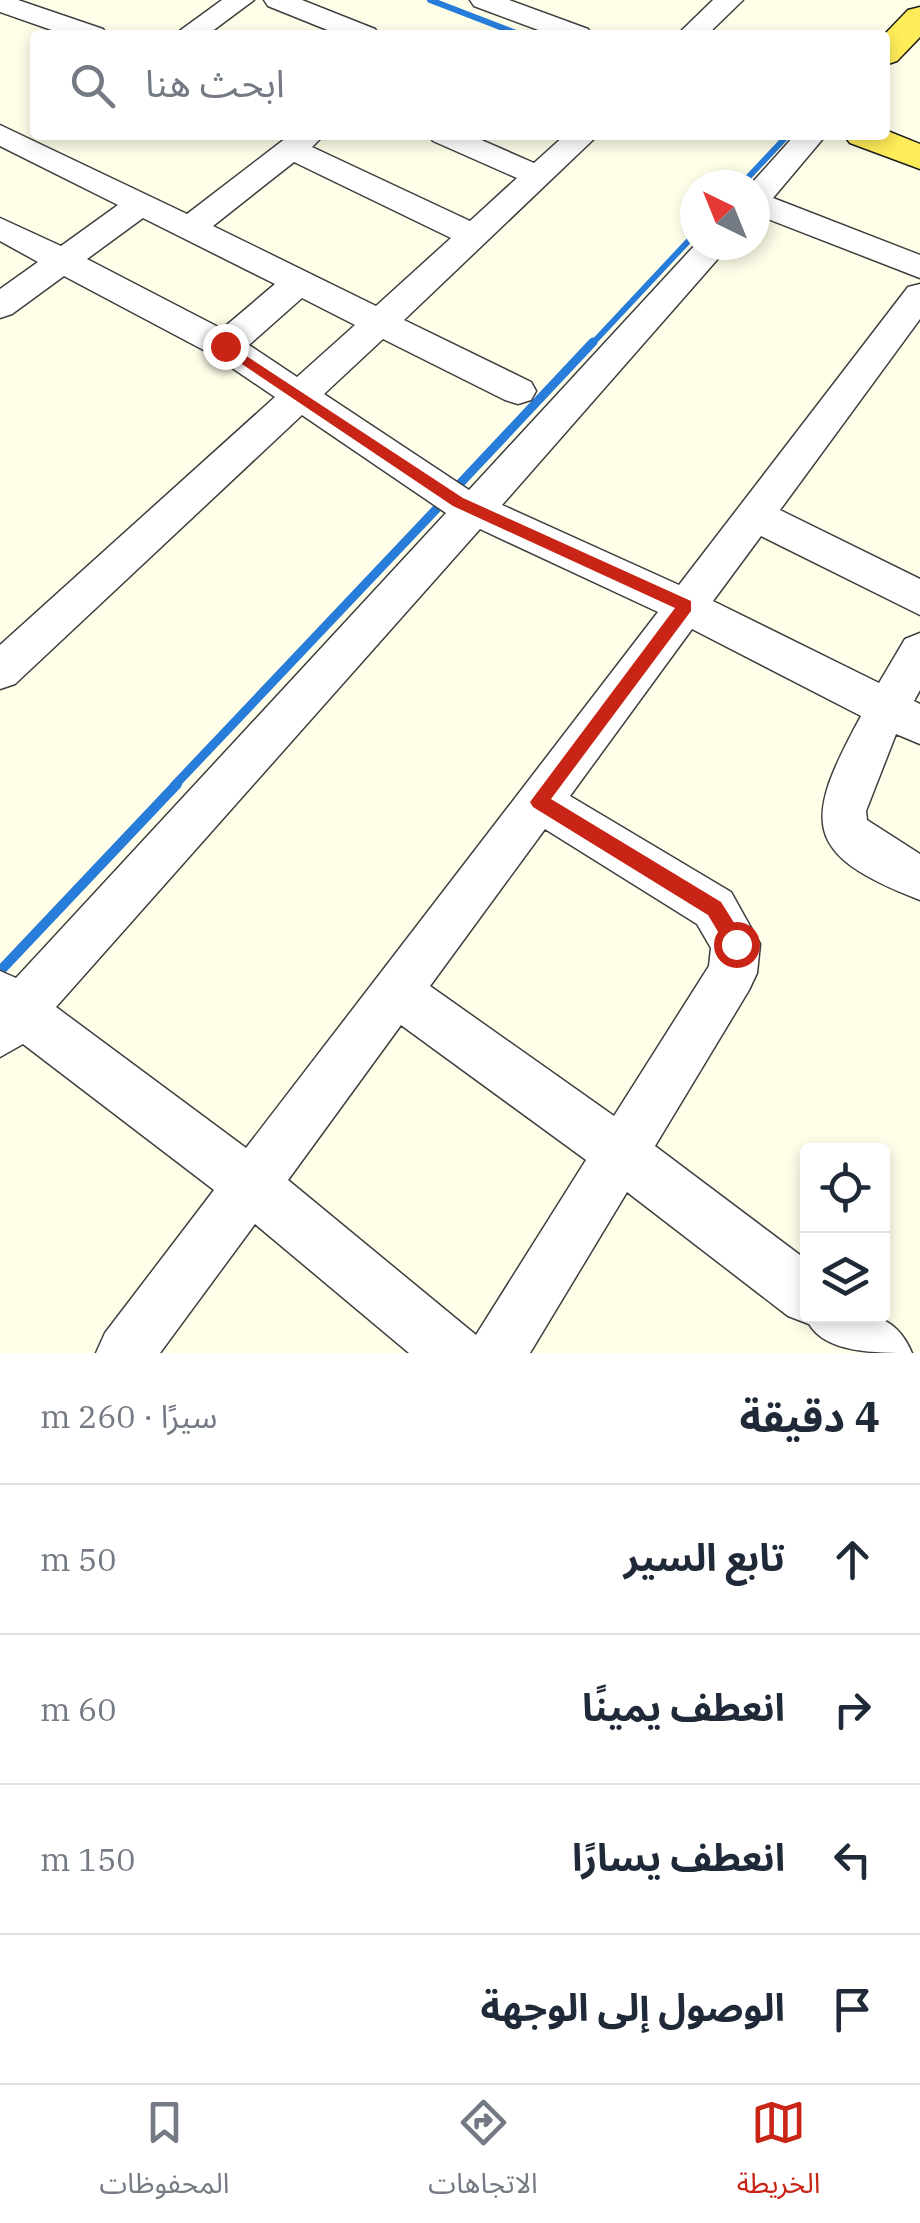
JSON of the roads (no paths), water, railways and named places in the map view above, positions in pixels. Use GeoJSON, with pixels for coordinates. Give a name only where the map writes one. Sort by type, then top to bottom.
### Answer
{"type":"FeatureCollection","features":[{"type":"Feature","properties":{"kind":"main road"},"geometry":{"type":"LineString","coordinates":[[890,49],[919,19]]}},
{"type":"Feature","properties":{"kind":"main road"},"geometry":{"type":"LineString","coordinates":[[876,140],[920,157]]}},
{"type":"Feature","properties":{"kind":"street"},"geometry":{"type":"LineString","coordinates":[[204,30],[240,0]]}},
{"type":"Feature","properties":{"kind":"street"},"geometry":{"type":"LineString","coordinates":[[278,0],[353,30]]}},
{"type":"Feature","properties":{"kind":"street"},"geometry":{"type":"LineString","coordinates":[[484,0],[565,30]]}},
{"type":"Feature","properties":{"kind":"street"},"geometry":{"type":"LineString","coordinates":[[697,30],[730,0]]}},
{"type":"Feature","properties":{"kind":"street"},"geometry":{"type":"LineString","coordinates":[[0,3],[78,30]]}},
{"type":"Feature","properties":{"kind":"street"},"geometry":{"type":"LineString","coordinates":[[455,140],[538,176]]}},
{"type":"Feature","properties":{"kind":"street"},"geometry":{"type":"LineString","coordinates":[[0,671],[578,140]]}},
{"type":"Feature","properties":{"kind":"street"},"geometry":{"type":"LineString","coordinates":[[770,182],[806,140]]}},
{"type":"Feature","properties":{"kind":"street"},"geometry":{"type":"LineString","coordinates":[[190,228],[300,142],[474,236]]}},
{"type":"Feature","properties":{"kind":"street"},"geometry":{"type":"LineString","coordinates":[[15,143],[518,391]]}},
{"type":"Feature","properties":{"kind":"street"},"geometry":{"type":"LineString","coordinates":[[0,306],[140,204]]}},
{"type":"Feature","properties":{"kind":"street"},"geometry":{"type":"LineString","coordinates":[[770,206],[920,267]]}},
{"type":"Feature","properties":{"kind":"street"},"geometry":{"type":"LineString","coordinates":[[0,228],[225,346],[426,484],[475,511],[685,606],[904,716]]}},
{"type":"Feature","properties":{"kind":"street"},"geometry":{"type":"LineString","coordinates":[[454,1353],[251,1185],[6,1014],[475,511],[701,260]]}},
{"type":"Feature","properties":{"kind":"street"},"geometry":{"type":"LineString","coordinates":[[225,346],[299,282]]}},
{"type":"Feature","properties":{"kind":"street"},"geometry":{"type":"LineString","coordinates":[[132,1350],[251,1185],[920,295]]}},
{"type":"Feature","properties":{"kind":"street"},"geometry":{"type":"LineString","coordinates":[[754,515],[920,598]]}},
{"type":"Feature","properties":{"kind":"street"},"geometry":{"type":"LineString","coordinates":[[920,651],[904,716],[842,804],[844,826],[860,844],[920,878]]}},
{"type":"Feature","properties":{"kind":"street"},"geometry":{"type":"LineString","coordinates":[[497,1353],[732,973],[736,944],[714,908],[539,802]]}},
{"type":"Feature","properties":{"kind":"street"},"geometry":{"type":"LineString","coordinates":[[396,991],[620,1152],[800,1290]]}},
{"type":"Feature","properties":{"kind":"street"},"geometry":{"type":"LineString","coordinates":[[843,1323],[883,1353]]}},
{"type":"Feature","properties":{"kind":"waterway"},"geometry":{"type":"LineString","coordinates":[[430,0],[508,30]]}},
{"type":"Feature","properties":{"kind":"waterway"},"geometry":{"type":"LineString","coordinates":[[755,170],[783,140]]}},
{"type":"Feature","properties":{"kind":"waterway"},"geometry":{"type":"LineString","coordinates":[[591,345],[680,250]]}},
{"type":"Feature","properties":{"kind":"waterway"},"geometry":{"type":"LineString","coordinates":[[453,491],[593,342]]}},
{"type":"Feature","properties":{"kind":"waterway"},"geometry":{"type":"LineString","coordinates":[[174,786],[443,502]]}},
{"type":"Feature","properties":{"kind":"waterway"},"geometry":{"type":"LineString","coordinates":[[0,971],[177,784]]}}]}
